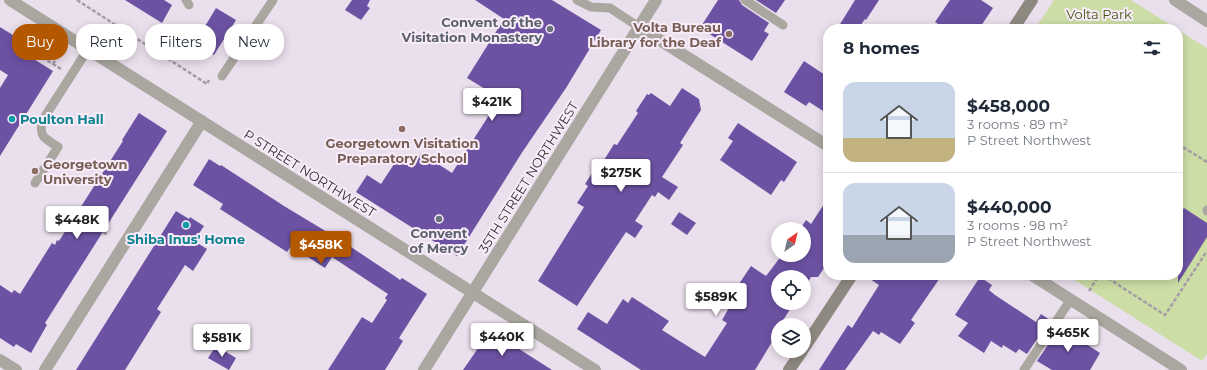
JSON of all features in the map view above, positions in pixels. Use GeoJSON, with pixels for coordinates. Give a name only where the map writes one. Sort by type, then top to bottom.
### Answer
{"type":"FeatureCollection","features":[{"type":"Feature","properties":{"kind":"street","name":"P STREET NORTHWEST"},"geometry":{"type":"LineString","coordinates":[[10,0],[76,41]]}},
{"type":"Feature","properties":{"kind":"street","name":"35TH STREET NORTHWEST"},"geometry":{"type":"LineString","coordinates":[[424,370],[656,0]]}},
{"type":"Feature","properties":{"kind":"street"},"geometry":{"type":"LineString","coordinates":[[1016,24],[1032,0]]}},
{"type":"Feature","properties":{"kind":"street"},"geometry":{"type":"LineString","coordinates":[[1175,0],[1207,21]]}},
{"type":"Feature","properties":{"kind":"street"},"geometry":{"type":"LineString","coordinates":[[639,26],[823,143]]}},
{"type":"Feature","properties":{"kind":"street","name":"P STREET NORTHWEST"},"geometry":{"type":"LineString","coordinates":[[105,60],[595,370]]}},
{"type":"Feature","properties":{"kind":"street"},"geometry":{"type":"LineString","coordinates":[[45,370],[202,121]]}},
{"type":"Feature","properties":{"kind":"street"},"geometry":{"type":"LineString","coordinates":[[811,337],[849,280]]}},
{"type":"Feature","properties":{"kind":"street"},"geometry":{"type":"LineString","coordinates":[[1040,280],[1181,370]]}},
{"type":"Feature","properties":{"kind":"street"},"geometry":{"type":"LineString","coordinates":[[789,370],[797,358]]}},
{"type":"Feature","properties":{"kind":"street"},"geometry":{"type":"LineString","coordinates":[[0,360],[16,370]]}},
{"type":"Feature","properties":{"kind":"lane"},"geometry":{"type":"LineString","coordinates":[[222,76],[273,0]]}},
{"type":"Feature","properties":{"kind":"lane"},"geometry":{"type":"LineString","coordinates":[[577,0],[591,6],[608,4],[639,26]]}},
{"type":"Feature","properties":{"kind":"lane"},"geometry":{"type":"LineString","coordinates":[[745,0],[783,25]]}},
{"type":"Feature","properties":{"kind":"lane"},"geometry":{"type":"LineString","coordinates":[[35,183],[58,147],[42,136],[42,120],[81,60]]}},
{"type":"Feature","properties":{"kind":"lane"},"geometry":{"type":"LineString","coordinates":[[1024,370],[1071,299]]}},
{"type":"Feature","properties":{"kind":"path"},"geometry":{"type":"LineString","coordinates":[[78,0],[207,84],[209,79],[222,76]]}},
{"type":"Feature","properties":{"kind":"path"},"geometry":{"type":"LineString","coordinates":[[46,60],[62,70]]}},
{"type":"Feature","properties":{"kind":"path"},"geometry":{"type":"LineString","coordinates":[[53,64],[55,60]]}},
{"type":"Feature","properties":{"kind":"path"},"geometry":{"type":"LineString","coordinates":[[1183,147],[1207,162]]}},
{"type":"Feature","properties":{"kind":"path"},"geometry":{"type":"LineString","coordinates":[[103,232],[108,235]]}},
{"type":"Feature","properties":{"kind":"path"},"geometry":{"type":"LineString","coordinates":[[1111,280],[1165,315],[1207,251]]}},
{"type":"Feature","properties":{"kind":"path"},"geometry":{"type":"LineString","coordinates":[[1089,291],[1096,280]]}},
{"type":"Feature","properties":{"kind":"green space","name":"Volta Park"},"geometry":{"type":"Polygon","coordinates":[[[1054,0],[1131,0],[1169,24],[1038,24],[1054,0]]]}},
{"type":"Feature","properties":{"kind":"green space"},"geometry":{"type":"Polygon","coordinates":[[[1183,33],[1207,48],[1207,354],[1202,361],[1075,280],[1183,280],[1183,33]]]}},
{"type":"Feature","properties":{"kind":"building"},"geometry":{"type":"Polygon","coordinates":[[[125,0],[164,0],[172,5],[162,23],[125,0]]]}},
{"type":"Feature","properties":{"kind":"building"},"geometry":{"type":"Polygon","coordinates":[[[352,0],[370,0],[367,6],[370,8],[361,20],[345,10],[352,0]]]}},
{"type":"Feature","properties":{"kind":"building"},"geometry":{"type":"Polygon","coordinates":[[[475,0],[552,0],[601,30],[566,88],[523,151],[457,256],[356,192],[367,175],[381,184],[398,158],[412,168],[421,153],[452,173],[500,98],[467,78],[504,19],[475,0]]]}},
{"type":"Feature","properties":{"kind":"building"},"geometry":{"type":"Polygon","coordinates":[[[718,0],[739,0],[742,5],[769,23],[764,31],[769,34],[752,61],[700,28],[718,0]]]}},
{"type":"Feature","properties":{"kind":"building"},"geometry":{"type":"Polygon","coordinates":[[[756,0],[785,0],[776,13],[756,0]]]}},
{"type":"Feature","properties":{"kind":"building"},"geometry":{"type":"Polygon","coordinates":[[[855,0],[879,0],[866,20],[865,19],[862,24],[840,24],[855,0]]]}},
{"type":"Feature","properties":{"kind":"building"},"geometry":{"type":"Polygon","coordinates":[[[950,0],[981,0],[993,8],[982,24],[938,24],[935,22],[950,0]]]}},
{"type":"Feature","properties":{"kind":"building"},"geometry":{"type":"Polygon","coordinates":[[[216,8],[236,20],[233,24],[224,24],[224,39],[216,52],[216,24],[206,24],[216,8]]]}},
{"type":"Feature","properties":{"kind":"building","name":"Poulton Hall"},"geometry":{"type":"Polygon","coordinates":[[[0,27],[12,34],[12,60],[35,60],[53,71],[0,156],[0,88],[8,75],[0,70],[0,27]]]}},
{"type":"Feature","properties":{"kind":"building"},"geometry":{"type":"Polygon","coordinates":[[[804,61],[823,74],[823,111],[809,102],[806,106],[784,92],[804,61]]]}},
{"type":"Feature","properties":{"kind":"building"},"geometry":{"type":"Polygon","coordinates":[[[682,88],[699,99],[701,110],[680,143],[683,145],[662,177],[678,187],[669,200],[658,192],[655,197],[652,195],[635,221],[643,226],[635,238],[626,232],[577,306],[538,281],[584,207],[577,203],[588,186],[585,184],[598,164],[601,165],[614,144],[617,145],[638,113],[636,111],[647,94],[649,95],[651,93],[670,106],[682,88]]]}},
{"type":"Feature","properties":{"kind":"building"},"geometry":{"type":"Polygon","coordinates":[[[139,113],[167,131],[45,323],[47,325],[31,353],[16,344],[14,347],[0,338],[0,285],[12,293],[14,290],[20,294],[52,243],[55,245],[57,240],[59,241],[123,141],[122,140],[139,113]]]}},
{"type":"Feature","properties":{"kind":"building"},"geometry":{"type":"Polygon","coordinates":[[[738,123],[797,162],[784,182],[781,180],[771,195],[720,160],[733,141],[728,138],[738,123]]]}},
{"type":"Feature","properties":{"kind":"building"},"geometry":{"type":"Polygon","coordinates":[[[209,159],[342,241],[400,280],[402,278],[427,294],[399,338],[403,341],[385,370],[328,370],[362,317],[372,323],[387,300],[385,298],[388,294],[332,257],[325,268],[291,246],[287,252],[220,209],[223,204],[193,185],[209,159]]]}},
{"type":"Feature","properties":{"kind":"building"},"geometry":{"type":"Polygon","coordinates":[[[823,206],[823,270],[818,277],[811,277],[811,270],[771,270],[771,310],[790,310],[784,318],[771,318],[771,344],[755,370],[641,370],[577,329],[588,312],[607,324],[623,299],[628,303],[632,297],[669,321],[662,330],[705,357],[727,323],[722,320],[733,301],[729,299],[751,266],[766,276],[777,262],[811,262],[811,224],[823,206]]]}},
{"type":"Feature","properties":{"kind":"building"},"geometry":{"type":"Polygon","coordinates":[[[1184,208],[1207,223],[1207,237],[1183,275],[1184,208]]]}},
{"type":"Feature","properties":{"kind":"building"},"geometry":{"type":"Polygon","coordinates":[[[176,211],[189,219],[190,217],[204,226],[194,241],[207,249],[193,271],[185,265],[157,309],[161,312],[125,370],[76,370],[176,211]]]}},
{"type":"Feature","properties":{"kind":"building"},"geometry":{"type":"Polygon","coordinates":[[[679,212],[696,223],[687,235],[671,224],[679,212]]]}},
{"type":"Feature","properties":{"kind":"building"},"geometry":{"type":"Polygon","coordinates":[[[872,280],[939,280],[911,320],[915,323],[900,344],[881,332],[879,335],[873,331],[845,370],[819,370],[848,325],[852,328],[879,285],[872,280]]]}},
{"type":"Feature","properties":{"kind":"building"},"geometry":{"type":"Polygon","coordinates":[[[978,280],[984,280],[992,285],[989,290],[995,295],[1036,322],[1041,314],[1050,320],[1027,354],[1019,349],[1016,353],[1003,345],[1002,348],[991,341],[984,353],[958,336],[968,323],[955,315],[978,280]]]}},
{"type":"Feature","properties":{"kind":"building"},"geometry":{"type":"Polygon","coordinates":[[[1060,327],[1100,353],[1090,370],[1052,370],[1037,361],[1060,327]]]}},
{"type":"Feature","properties":{"kind":"building"},"geometry":{"type":"Polygon","coordinates":[[[490,331],[516,347],[552,370],[463,370],[490,331]]]}},
{"type":"Feature","properties":{"kind":"building"},"geometry":{"type":"Polygon","coordinates":[[[216,346],[236,358],[229,370],[208,358],[216,346]]]}},
{"type":"Feature","properties":{"kind":"place","name":"Convent of the Visitation Monastery"},"geometry":{"type":"Point","coordinates":[550,29]}},
{"type":"Feature","properties":{"kind":"place","name":"Volta Bureau Library for the Deaf"},"geometry":{"type":"Point","coordinates":[729,34]}},
{"type":"Feature","properties":{"kind":"place","name":"Poulton Hall"},"geometry":{"type":"Point","coordinates":[12,119]}},
{"type":"Feature","properties":{"kind":"place","name":"Georgetown Visitation Preparatory School"},"geometry":{"type":"Point","coordinates":[402,129]}},
{"type":"Feature","properties":{"kind":"place","name":"Georgetown University"},"geometry":{"type":"Point","coordinates":[35,171]}},
{"type":"Feature","properties":{"kind":"place","name":"Convent of Mercy"},"geometry":{"type":"Point","coordinates":[439,219]}},
{"type":"Feature","properties":{"kind":"place","name":"Shiba Inus' Home"},"geometry":{"type":"Point","coordinates":[186,225]}}]}
